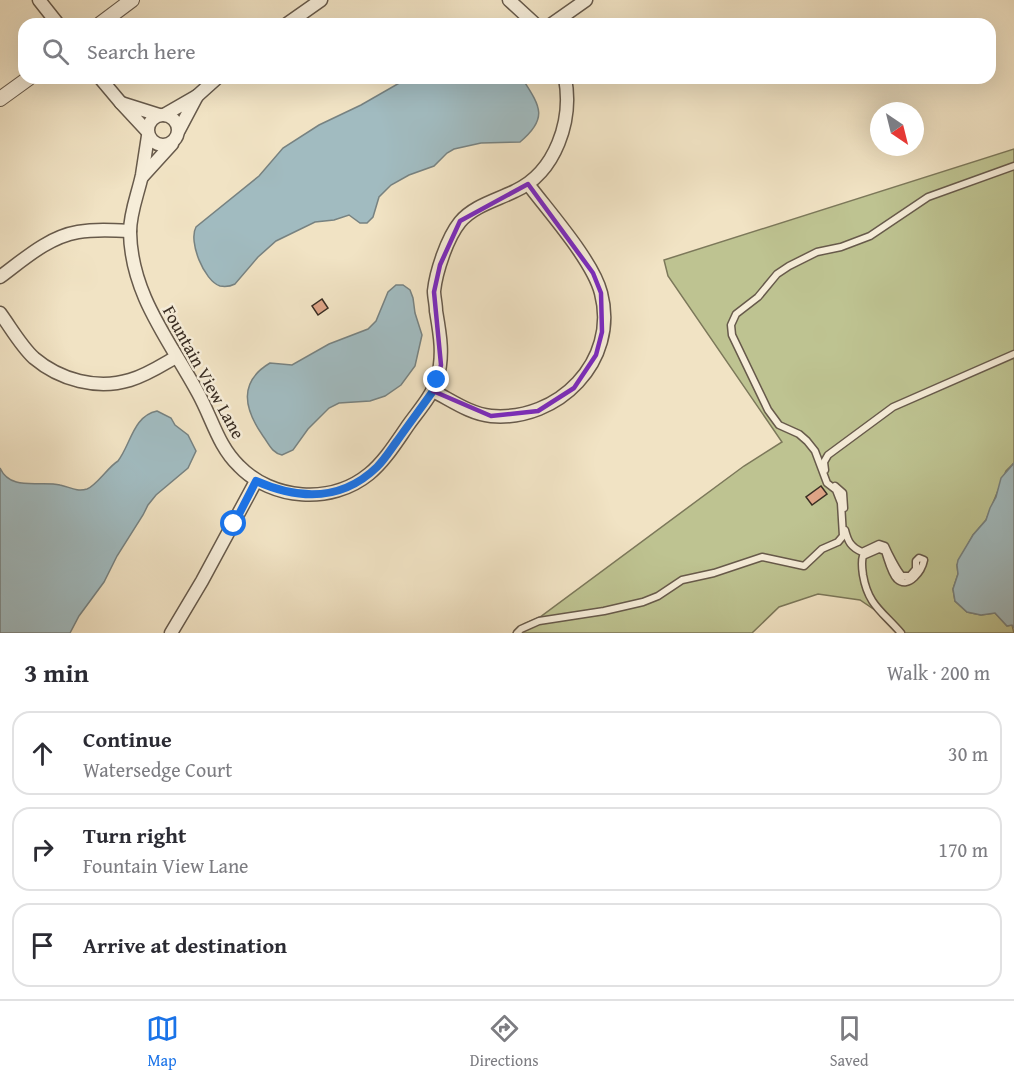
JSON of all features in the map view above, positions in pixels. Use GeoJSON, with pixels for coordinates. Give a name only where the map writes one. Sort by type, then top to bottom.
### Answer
{"type":"FeatureCollection","features":[{"type":"Feature","properties":{"kind":"street"},"geometry":{"type":"LineString","coordinates":[[39,0],[53,18]]}},
{"type":"Feature","properties":{"kind":"street"},"geometry":{"type":"LineString","coordinates":[[108,18],[132,0]]}},
{"type":"Feature","properties":{"kind":"street"},"geometry":{"type":"LineString","coordinates":[[296,18],[321,0]]}},
{"type":"Feature","properties":{"kind":"street"},"geometry":{"type":"LineString","coordinates":[[510,0],[529,18]]}},
{"type":"Feature","properties":{"kind":"street"},"geometry":{"type":"LineString","coordinates":[[560,18],[586,0]]}},
{"type":"Feature","properties":{"kind":"street"},"geometry":{"type":"LineString","coordinates":[[0,99],[21,84]]}},
{"type":"Feature","properties":{"kind":"street"},"geometry":{"type":"LineString","coordinates":[[105,84],[160,146],[172,144],[176,139],[197,96]]}},
{"type":"Feature","properties":{"kind":"street"},"geometry":{"type":"LineString","coordinates":[[147,133],[150,123],[197,96],[210,84]]}},
{"type":"Feature","properties":{"kind":"street","name":"Fountain View Lane"},"geometry":{"type":"LineString","coordinates":[[147,133],[130,231],[141,290],[153,318],[203,402],[224,448],[238,466],[256,481],[294,495],[311,495],[350,486],[368,476],[380,465],[433,391],[441,365],[442,346],[434,292],[440,265],[451,237],[460,221],[477,209],[528,184],[553,157],[566,120],[568,97],[566,84]]}},
{"type":"Feature","properties":{"kind":"street"},"geometry":{"type":"LineString","coordinates":[[121,103],[172,117],[179,130]]}},
{"type":"Feature","properties":{"kind":"street","name":"Fountain View Lane"},"geometry":{"type":"LineString","coordinates":[[141,177],[172,144]]}},
{"type":"Feature","properties":{"kind":"street"},"geometry":{"type":"LineString","coordinates":[[433,391],[470,410],[490,416],[538,411],[574,388],[587,372],[596,355],[604,314],[601,293],[593,273],[583,258],[528,184]]}},
{"type":"Feature","properties":{"kind":"street"},"geometry":{"type":"LineString","coordinates":[[0,277],[30,255],[59,238],[76,232],[130,231]]}},
{"type":"Feature","properties":{"kind":"street"},"geometry":{"type":"LineString","coordinates":[[0,313],[34,357],[49,368],[75,380],[92,384],[110,384],[131,380],[176,357]]}},
{"type":"Feature","properties":{"kind":"street"},"geometry":{"type":"LineString","coordinates":[[171,633],[256,481]]}},
{"type":"Feature","properties":{"kind":"lane"},"geometry":{"type":"LineString","coordinates":[[517,633],[539,621],[604,611],[643,602],[658,596],[682,580],[714,573],[762,557],[804,566],[822,549],[838,542],[843,536],[841,502],[836,490],[827,483],[815,451],[807,441],[779,424],[768,410],[732,335],[731,325],[736,314],[758,297],[777,274],[789,266],[817,252],[841,247],[870,236],[928,197],[1014,166]]}},
{"type":"Feature","properties":{"kind":"lane"},"geometry":{"type":"LineString","coordinates":[[901,633],[870,600],[861,561],[863,556],[879,549],[885,552],[897,578],[902,581],[912,580],[919,574],[924,560],[919,558],[916,561],[916,569],[910,576],[902,576],[897,572],[885,546],[879,544],[862,552],[848,543],[845,530],[845,499],[843,493],[830,482],[824,462],[828,455],[894,407],[1014,354]]}},
{"type":"Feature","properties":{"kind":"highlighted area"},"geometry":{"type":"Polygon","coordinates":[[[528,184],[593,273],[601,293],[602,332],[596,355],[574,388],[538,411],[491,416],[433,391],[441,365],[434,292],[440,265],[460,221],[528,184]]]}},
{"type":"Feature","properties":{"kind":"green space"},"geometry":{"type":"Polygon","coordinates":[[[1014,149],[1014,463],[1006,471],[986,520],[973,535],[957,565],[958,574],[953,589],[955,601],[967,612],[981,615],[995,613],[1007,626],[1012,625],[1014,633],[899,633],[894,623],[860,600],[818,594],[779,607],[752,633],[513,633],[524,624],[540,617],[744,466],[782,442],[668,276],[664,260],[1014,149]]]}},
{"type":"Feature","properties":{"kind":"water"},"geometry":{"type":"Polygon","coordinates":[[[398,84],[526,84],[539,112],[535,126],[520,142],[481,143],[454,149],[434,166],[409,175],[391,185],[379,197],[373,217],[367,223],[360,223],[349,215],[334,220],[315,222],[276,241],[258,257],[235,284],[220,286],[214,283],[203,269],[196,251],[194,233],[196,227],[259,176],[283,148],[319,125],[398,84]]]}},
{"type":"Feature","properties":{"kind":"water"},"geometry":{"type":"Polygon","coordinates":[[[396,285],[403,285],[410,290],[422,335],[415,366],[401,385],[385,396],[370,401],[339,403],[329,408],[308,429],[293,450],[282,455],[276,452],[257,426],[248,406],[247,397],[253,379],[270,363],[292,365],[329,344],[368,329],[376,321],[388,292],[396,285]]]}},
{"type":"Feature","properties":{"kind":"water"},"geometry":{"type":"Polygon","coordinates":[[[157,411],[171,418],[175,425],[188,435],[196,451],[188,468],[156,495],[148,505],[104,582],[79,616],[70,633],[0,633],[0,468],[11,480],[19,483],[52,484],[76,490],[87,489],[118,461],[133,431],[143,419],[157,411]]]}},
{"type":"Feature","properties":{"kind":"water"},"geometry":{"type":"Polygon","coordinates":[[[1014,463],[1014,628],[1012,625],[1007,626],[995,613],[981,615],[967,612],[955,601],[953,589],[958,574],[958,560],[973,535],[986,520],[1001,478],[1014,463]]]}},
{"type":"Feature","properties":{"kind":"building"},"geometry":{"type":"Polygon","coordinates":[[[322,299],[328,308],[318,315],[312,306],[322,299]]]}},
{"type":"Feature","properties":{"kind":"building"},"geometry":{"type":"Polygon","coordinates":[[[821,486],[827,494],[812,505],[806,497],[821,486]]]}},
{"type":"Feature","properties":{"kind":"route"},"geometry":{"type":"LineString","coordinates":[[234,524],[256,481],[294,495],[311,495],[350,486],[368,476],[380,465],[433,391],[437,380]]}}]}
